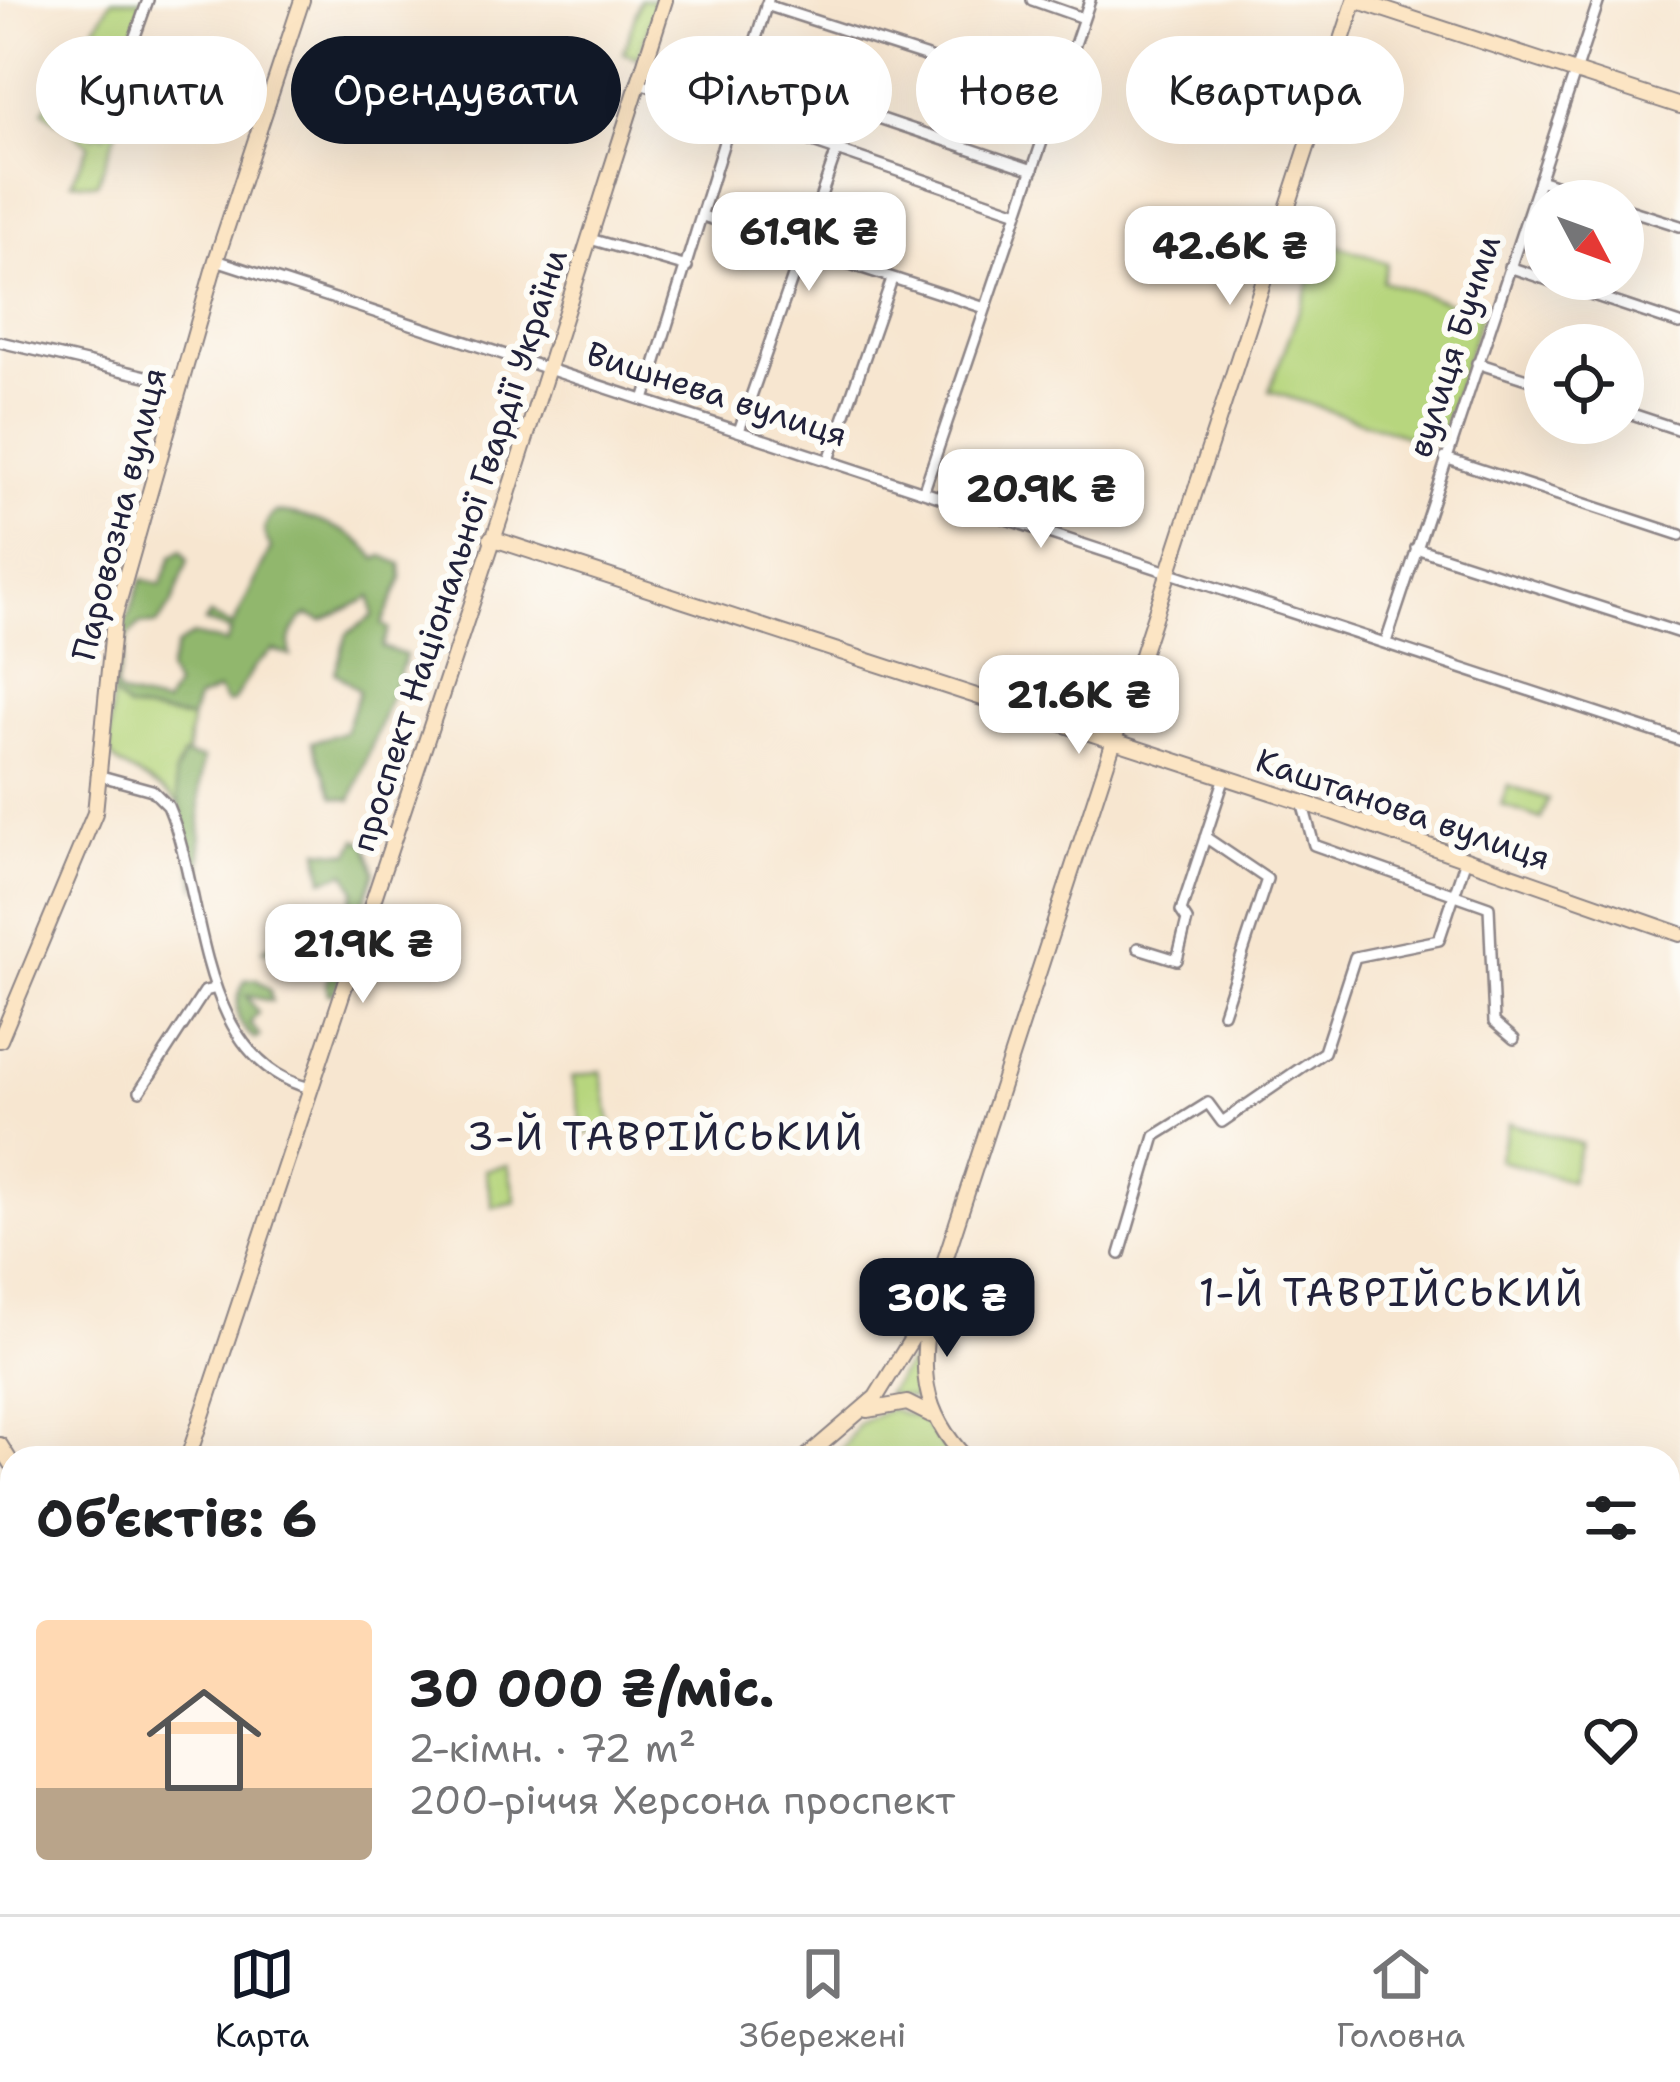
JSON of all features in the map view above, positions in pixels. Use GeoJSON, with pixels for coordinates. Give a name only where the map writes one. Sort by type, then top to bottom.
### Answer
{"type":"FeatureCollection","features":[{"type":"Feature","properties":{"kind":"street"},"geometry":{"type":"LineString","coordinates":[[135,36],[148,0]]}},
{"type":"Feature","properties":{"kind":"street","name":"Паровозна вулиця"},"geometry":{"type":"LineString","coordinates":[[0,1040],[90,829],[101,776],[105,669],[114,618],[216,260],[302,0]]}},
{"type":"Feature","properties":{"kind":"street","name":"проспект Національної Гвардії України"},"geometry":{"type":"LineString","coordinates":[[192,1446],[665,0]]}},
{"type":"Feature","properties":{"kind":"street"},"geometry":{"type":"LineString","coordinates":[[1032,0],[1084,18]]}},
{"type":"Feature","properties":{"kind":"street"},"geometry":{"type":"LineString","coordinates":[[1078,36],[1090,0]]}},
{"type":"Feature","properties":{"kind":"street"},"geometry":{"type":"LineString","coordinates":[[821,1446],[856,1416],[904,1359],[930,1306],[1355,0],[1680,106]]}},
{"type":"Feature","properties":{"kind":"street","name":"вулиця Бучми"},"geometry":{"type":"LineString","coordinates":[[1539,180],[1599,0]]}},
{"type":"Feature","properties":{"kind":"street"},"geometry":{"type":"LineString","coordinates":[[757,36],[767,2],[916,52]]}},
{"type":"Feature","properties":{"kind":"street"},"geometry":{"type":"LineString","coordinates":[[640,83],[645,85]]}},
{"type":"Feature","properties":{"kind":"street"},"geometry":{"type":"LineString","coordinates":[[892,122],[1033,170]]}},
{"type":"Feature","properties":{"kind":"street"},"geometry":{"type":"LineString","coordinates":[[644,400],[725,144]]}},
{"type":"Feature","properties":{"kind":"street"},"geometry":{"type":"LineString","coordinates":[[829,144],[1018,212]]}},
{"type":"Feature","properties":{"kind":"street"},"geometry":{"type":"LineString","coordinates":[[924,490],[1042,144]]}},
{"type":"Feature","properties":{"kind":"street"},"geometry":{"type":"LineString","coordinates":[[740,428],[838,147]]}},
{"type":"Feature","properties":{"kind":"street"},"geometry":{"type":"LineString","coordinates":[[1644,215],[1680,226]]}},
{"type":"Feature","properties":{"kind":"street"},"geometry":{"type":"LineString","coordinates":[[703,216],[985,308]]}},
{"type":"Feature","properties":{"kind":"street","name":"вулиця Бучми"},"geometry":{"type":"LineString","coordinates":[[1385,642],[1524,224]]}},
{"type":"Feature","properties":{"kind":"street"},"geometry":{"type":"LineString","coordinates":[[590,239],[687,267]]}},
{"type":"Feature","properties":{"kind":"street","name":"Вишнева вулиця"},"geometry":{"type":"LineString","coordinates":[[216,260],[830,457],[1680,740]]}},
{"type":"Feature","properties":{"kind":"street"},"geometry":{"type":"LineString","coordinates":[[1509,267],[1680,324]]}},
{"type":"Feature","properties":{"kind":"street"},"geometry":{"type":"LineString","coordinates":[[830,457],[892,279]]}},
{"type":"Feature","properties":{"kind":"street"},"geometry":{"type":"LineString","coordinates":[[0,342],[180,384]]}},
{"type":"Feature","properties":{"kind":"street"},"geometry":{"type":"LineString","coordinates":[[1477,363],[1524,378]]}},
{"type":"Feature","properties":{"kind":"street"},"geometry":{"type":"LineString","coordinates":[[1644,418],[1680,430]]}},
{"type":"Feature","properties":{"kind":"street"},"geometry":{"type":"LineString","coordinates":[[1445,458],[1680,536]]}},
{"type":"Feature","properties":{"kind":"street","name":"Каштанова вулиця"},"geometry":{"type":"LineString","coordinates":[[491,538],[1302,802],[1680,934]]}},
{"type":"Feature","properties":{"kind":"street"},"geometry":{"type":"LineString","coordinates":[[1416,548],[1680,633]]}},
{"type":"Feature","properties":{"kind":"street"},"geometry":{"type":"LineString","coordinates":[[101,776],[152,790],[168,806],[213,989],[263,1061],[284,1081],[310,1088]]}},
{"type":"Feature","properties":{"kind":"street"},"geometry":{"type":"LineString","coordinates":[[1138,948],[1177,960],[1187,920],[1180,911],[1225,777]]}},
{"type":"Feature","properties":{"kind":"street"},"geometry":{"type":"LineString","coordinates":[[1302,802],[1314,845],[1489,907],[1494,1022],[1514,1039]]}},
{"type":"Feature","properties":{"kind":"street"},"geometry":{"type":"LineString","coordinates":[[1205,837],[1267,878],[1222,1012]]}},
{"type":"Feature","properties":{"kind":"street"},"geometry":{"type":"LineString","coordinates":[[1120,1254],[1156,1136],[1208,1103],[1222,1122],[1324,1052],[1354,957],[1439,940],[1466,859]]}},
{"type":"Feature","properties":{"kind":"street"},"geometry":{"type":"LineString","coordinates":[[140,1091],[205,991],[213,989]]}},
{"type":"Feature","properties":{"kind":"street"},"geometry":{"type":"LineString","coordinates":[[930,1306],[921,1370],[935,1418],[955,1446]]}},
{"type":"Feature","properties":{"kind":"street"},"geometry":{"type":"LineString","coordinates":[[856,1416],[873,1407],[907,1402],[935,1418]]}},
{"type":"Feature","properties":{"kind":"street"},"geometry":{"type":"LineString","coordinates":[[834,1446],[841,1431]]}},
{"type":"Feature","properties":{"kind":"green space"},"geometry":{"type":"Polygon","coordinates":[[[112,0],[146,0],[133,36],[90,36],[112,0]]]}},
{"type":"Feature","properties":{"kind":"green space"},"geometry":{"type":"Polygon","coordinates":[[[640,0],[658,0],[638,58],[623,53],[640,0]]]}},
{"type":"Feature","properties":{"kind":"green space"},"geometry":{"type":"Polygon","coordinates":[[[89,144],[112,144],[97,184],[72,182],[89,144]]]}},
{"type":"Feature","properties":{"kind":"green space"},"geometry":{"type":"Polygon","coordinates":[[[1325,241],[1387,263],[1382,281],[1482,313],[1437,446],[1269,391],[1325,241]]]}},
{"type":"Feature","properties":{"kind":"green space"},"geometry":{"type":"Polygon","coordinates":[[[275,512],[331,526],[358,540],[376,559],[383,556],[401,564],[402,578],[382,624],[389,629],[382,647],[405,655],[351,800],[334,797],[312,742],[345,732],[359,691],[335,672],[347,634],[373,616],[371,597],[322,621],[308,615],[292,632],[291,656],[273,650],[254,667],[233,702],[226,703],[218,690],[197,699],[191,719],[128,709],[112,694],[115,652],[142,579],[161,585],[172,556],[182,550],[188,560],[172,604],[157,624],[140,624],[128,636],[115,688],[121,695],[165,705],[175,687],[168,671],[177,645],[193,635],[226,643],[231,631],[205,622],[210,615],[233,626],[271,548],[265,529],[275,512]]]}},
{"type":"Feature","properties":{"kind":"green space"},"geometry":{"type":"Polygon","coordinates":[[[112,694],[192,712],[181,808],[111,755],[112,694]]]}},
{"type":"Feature","properties":{"kind":"green space"},"geometry":{"type":"Polygon","coordinates":[[[183,755],[203,759],[197,889],[174,776],[183,755]]]}},
{"type":"Feature","properties":{"kind":"green space"},"geometry":{"type":"Polygon","coordinates":[[[1508,785],[1548,799],[1541,819],[1501,805],[1508,785]]]}},
{"type":"Feature","properties":{"kind":"green space"},"geometry":{"type":"Polygon","coordinates":[[[357,839],[366,844],[375,872],[334,993],[328,994],[326,984],[355,890],[346,872],[323,880],[319,850],[350,853],[357,839]]]}},
{"type":"Feature","properties":{"kind":"green space"},"geometry":{"type":"Polygon","coordinates":[[[309,909],[314,915],[301,958],[263,950],[278,939],[291,942],[301,913],[309,909]]]}},
{"type":"Feature","properties":{"kind":"green space"},"geometry":{"type":"Polygon","coordinates":[[[256,979],[270,990],[272,1001],[247,996],[258,1013],[250,1023],[260,1036],[255,1039],[242,1026],[237,1005],[245,980],[256,979]]]}},
{"type":"Feature","properties":{"kind":"green space"},"geometry":{"type":"Polygon","coordinates":[[[601,1071],[612,1128],[584,1134],[572,1077],[601,1071]]]}},
{"type":"Feature","properties":{"kind":"green space"},"geometry":{"type":"Polygon","coordinates":[[[1509,1123],[1581,1144],[1570,1181],[1498,1160],[1509,1123]]]}},
{"type":"Feature","properties":{"kind":"green space"},"geometry":{"type":"Polygon","coordinates":[[[508,1165],[516,1202],[493,1207],[485,1170],[508,1165]]]}},
{"type":"Feature","properties":{"kind":"green space"},"geometry":{"type":"Polygon","coordinates":[[[913,1359],[920,1399],[886,1394],[913,1359]]]}},
{"type":"Feature","properties":{"kind":"green space"},"geometry":{"type":"Polygon","coordinates":[[[890,1409],[922,1419],[942,1446],[844,1446],[859,1424],[890,1409]]]}},
{"type":"Feature","properties":{"kind":"district","name":"3-Й ТАВРІЙСЬКИЙ"},"geometry":{"type":"Point","coordinates":[666,1136]}},
{"type":"Feature","properties":{"kind":"district","name":"1-Й ТАВРІЙСЬКИЙ"},"geometry":{"type":"Point","coordinates":[1392,1292]}}]}
